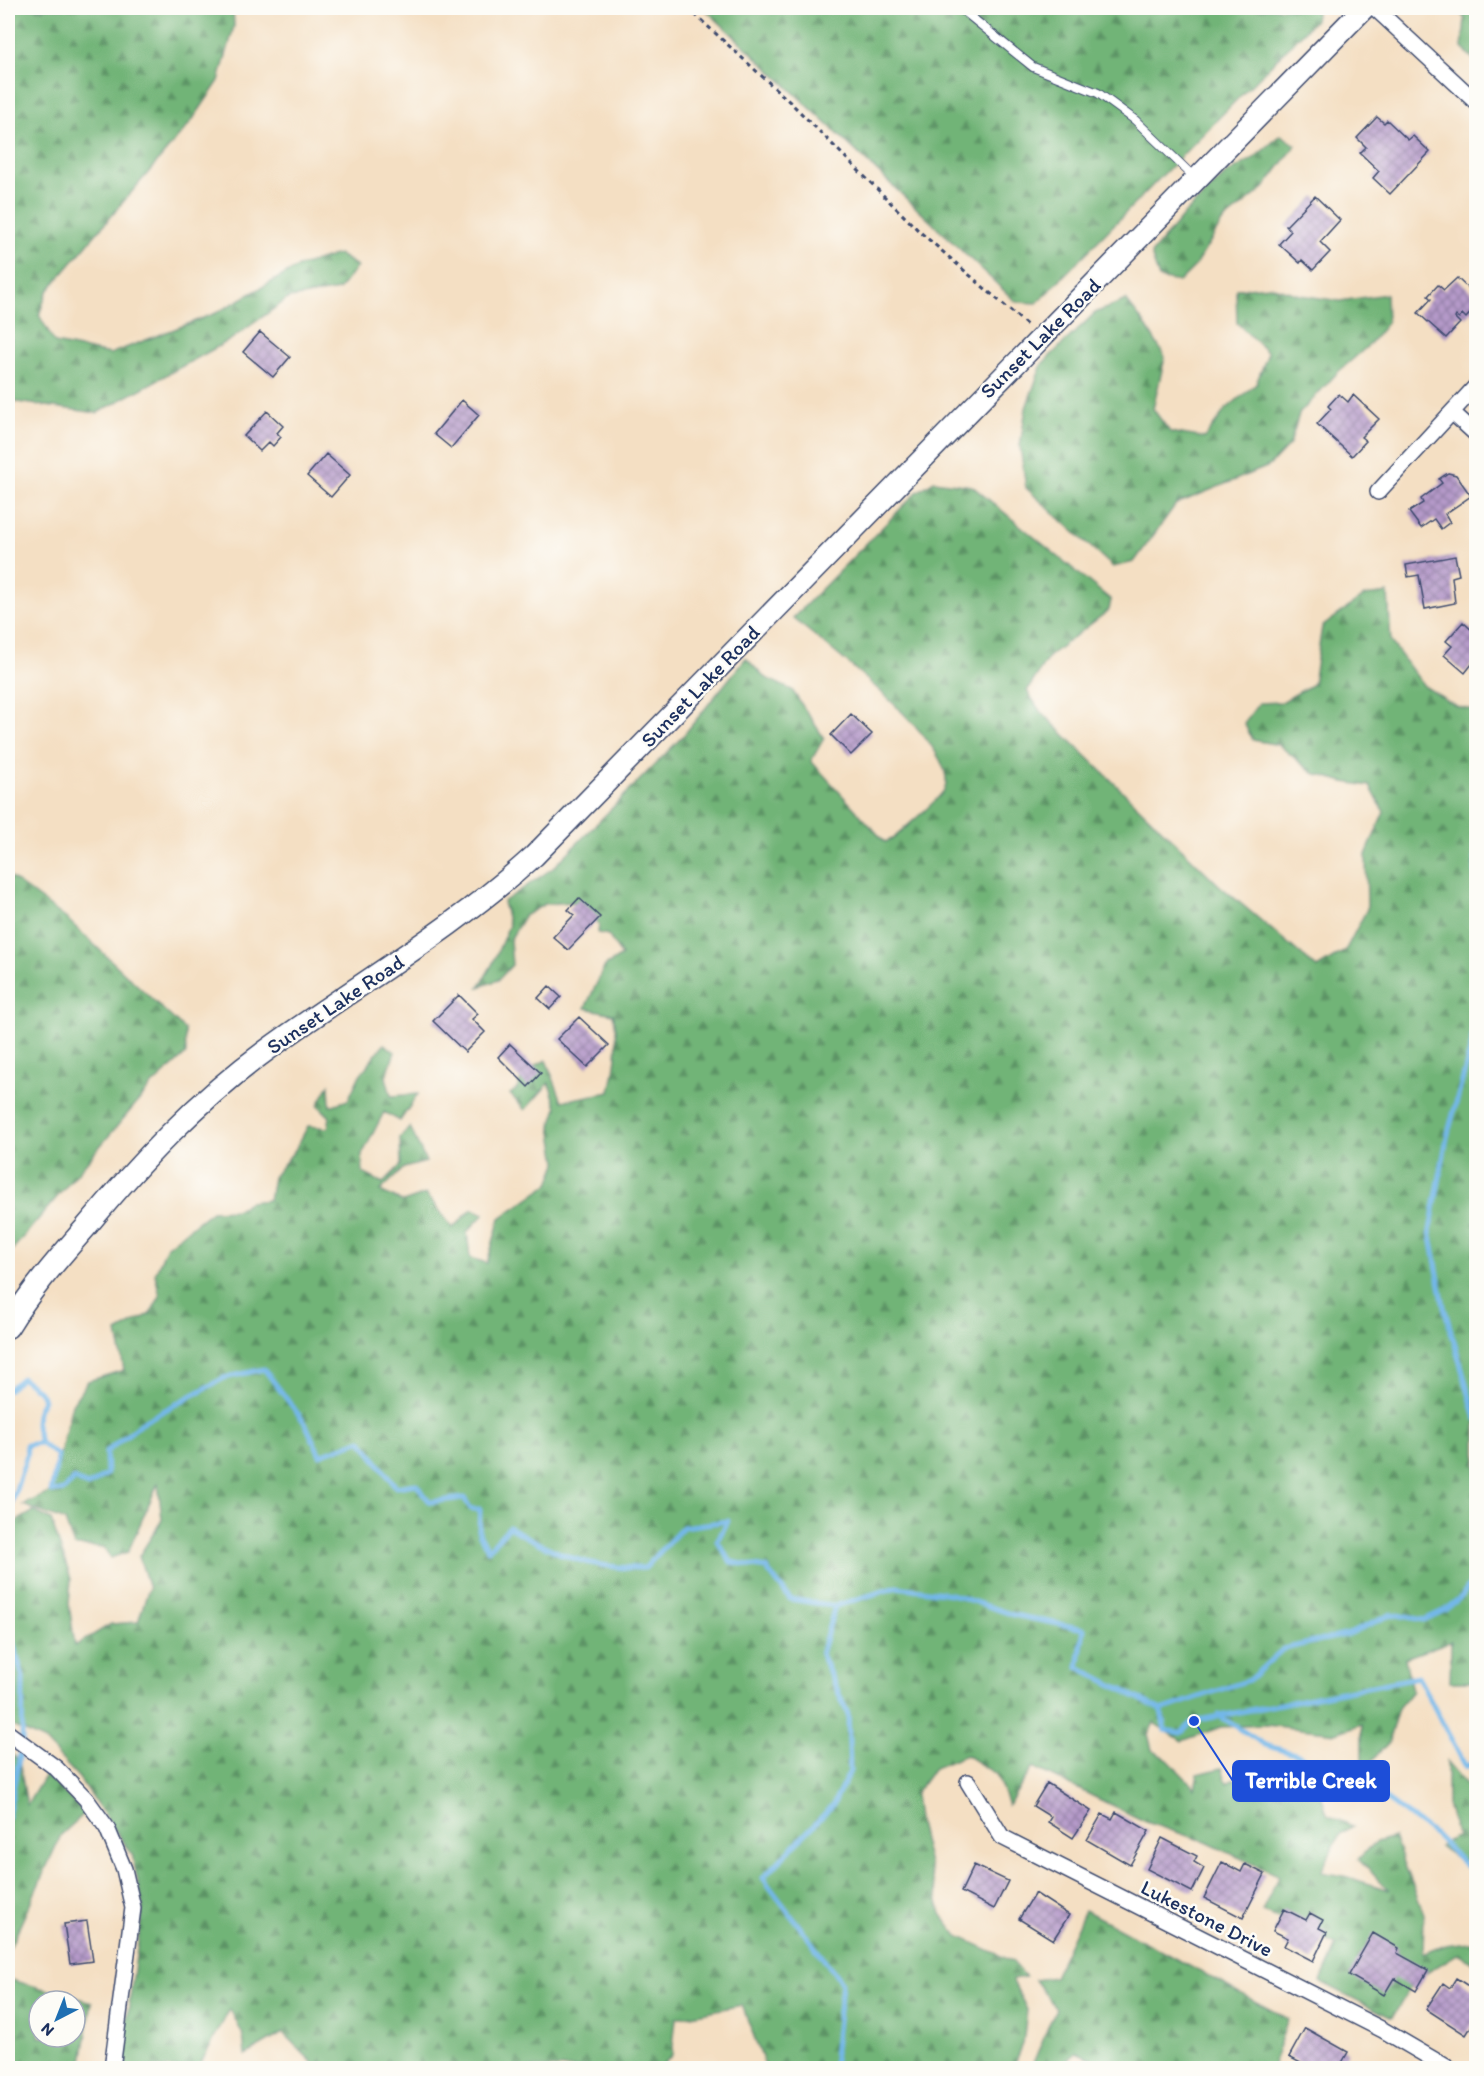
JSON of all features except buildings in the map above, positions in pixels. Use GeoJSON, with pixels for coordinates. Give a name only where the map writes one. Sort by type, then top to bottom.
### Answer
{"type":"FeatureCollection","features":[{"type":"Feature","properties":{"kind":"main road","name":"Sunset Lake Road"},"geometry":{"type":"LineString","coordinates":[[9,1324],[92,1219],[178,1125],[266,1051],[429,940],[521,868],[1364,8]]}},
{"type":"Feature","properties":{"kind":"street"},"geometry":{"type":"LineString","coordinates":[[1375,8],[1476,102]]}},
{"type":"Feature","properties":{"kind":"street"},"geometry":{"type":"LineString","coordinates":[[1378,492],[1476,387]]}},
{"type":"Feature","properties":{"kind":"street"},"geometry":{"type":"LineString","coordinates":[[1453,413],[1476,434]]}},
{"type":"Feature","properties":{"kind":"street"},"geometry":{"type":"LineString","coordinates":[[8,1733],[56,1768],[86,1799],[107,1828],[124,1869],[133,1908],[112,2068]]}},
{"type":"Feature","properties":{"kind":"street","name":"Lukestone Drive"},"geometry":{"type":"LineString","coordinates":[[968,1782],[1002,1837],[1383,2030],[1448,2068]]}},
{"type":"Feature","properties":{"kind":"lane"},"geometry":{"type":"LineString","coordinates":[[960,8],[1033,67],[1098,93],[1135,120],[1196,179]]}},
{"type":"Feature","properties":{"kind":"path"},"geometry":{"type":"LineString","coordinates":[[688,8],[791,103],[919,231],[1040,338]]}},
{"type":"Feature","properties":{"kind":"green space"},"geometry":{"type":"Polygon","coordinates":[[[8,8],[233,8],[234,26],[219,81],[191,122],[47,292],[39,315],[55,343],[110,354],[216,313],[298,267],[338,254],[357,266],[339,290],[289,298],[230,340],[97,413],[17,402],[8,395],[8,8]]]}},
{"type":"Feature","properties":{"kind":"green space"},"geometry":{"type":"Polygon","coordinates":[[[704,8],[1317,8],[1315,20],[1037,303],[1016,302],[704,8]]]}},
{"type":"Feature","properties":{"kind":"green space"},"geometry":{"type":"Polygon","coordinates":[[[1456,8],[1476,8],[1476,62],[1462,48],[1465,19],[1456,8]]]}},
{"type":"Feature","properties":{"kind":"green space"},"geometry":{"type":"Polygon","coordinates":[[[1281,135],[1296,145],[1264,188],[1222,222],[1196,265],[1179,282],[1159,278],[1151,254],[1186,212],[1226,174],[1254,158],[1281,135]]]}},
{"type":"Feature","properties":{"kind":"green space"},"geometry":{"type":"Polygon","coordinates":[[[1270,286],[1300,295],[1340,301],[1386,294],[1387,323],[1369,345],[1338,372],[1299,414],[1290,444],[1269,466],[1176,504],[1134,562],[1113,567],[1026,488],[1020,446],[1026,408],[1042,364],[1095,313],[1126,300],[1147,327],[1165,357],[1153,409],[1170,432],[1205,438],[1225,410],[1256,384],[1268,353],[1237,323],[1236,289],[1270,286]]]}},
{"type":"Feature","properties":{"kind":"green space"},"geometry":{"type":"Polygon","coordinates":[[[934,481],[972,486],[1111,600],[1109,610],[1049,656],[1027,691],[1040,711],[1219,885],[1317,968],[1345,951],[1367,909],[1366,855],[1384,812],[1370,786],[1344,782],[1313,773],[1279,745],[1253,740],[1244,723],[1259,703],[1282,702],[1313,684],[1322,627],[1364,596],[1388,593],[1391,642],[1424,686],[1456,706],[1476,711],[1476,1682],[1450,1682],[1451,1641],[1405,1658],[1412,1691],[1398,1708],[1388,1743],[1362,1771],[1362,1724],[1336,1733],[1266,1725],[1221,1727],[1182,1741],[1154,1723],[1148,1734],[1152,1750],[1168,1760],[1195,1788],[1198,1774],[1222,1768],[1227,1783],[1240,1777],[1239,1761],[1271,1766],[1269,1789],[1284,1778],[1321,1794],[1327,1815],[1353,1826],[1340,1834],[1321,1872],[1344,1876],[1389,1890],[1358,1859],[1376,1842],[1394,1837],[1424,1914],[1423,1954],[1446,1945],[1476,1941],[1476,1964],[1457,1954],[1415,1980],[1392,2018],[1321,1982],[1337,1945],[1262,1911],[1279,1876],[1206,1842],[1146,1822],[1033,1767],[1008,1805],[996,1774],[966,1755],[934,1768],[915,1794],[918,1819],[941,1914],[958,1936],[1012,1961],[1026,1977],[1012,1979],[1027,2010],[1023,2044],[1013,2068],[766,2068],[742,2005],[676,2018],[672,2055],[660,2068],[318,2068],[283,2033],[245,2055],[243,2035],[230,2009],[198,2068],[120,2068],[143,1907],[132,1854],[79,1778],[45,1741],[8,1724],[8,1557],[12,1524],[34,1511],[51,1520],[71,1579],[69,1604],[75,1646],[111,1624],[138,1622],[149,1588],[139,1556],[162,1520],[158,1483],[128,1552],[110,1558],[104,1547],[74,1546],[65,1521],[23,1505],[51,1492],[72,1404],[88,1381],[124,1370],[117,1332],[150,1314],[160,1296],[155,1274],[167,1246],[212,1211],[236,1210],[249,1202],[269,1200],[273,1177],[295,1150],[308,1126],[328,1128],[330,1117],[318,1105],[329,1085],[330,1106],[348,1100],[360,1075],[384,1044],[395,1052],[386,1077],[391,1096],[418,1094],[400,1121],[384,1112],[362,1155],[363,1173],[383,1183],[401,1165],[400,1138],[410,1127],[426,1162],[404,1168],[380,1191],[403,1202],[426,1194],[453,1228],[472,1209],[484,1214],[467,1232],[470,1258],[487,1263],[500,1218],[549,1184],[557,1163],[551,1126],[557,1108],[549,1083],[525,1110],[510,1094],[517,1089],[524,1072],[546,1060],[562,1101],[610,1092],[616,1053],[613,1014],[585,1008],[605,966],[622,956],[608,935],[598,933],[599,924],[574,902],[545,904],[524,916],[510,940],[512,965],[498,980],[479,987],[492,965],[509,925],[503,902],[553,868],[683,736],[746,658],[764,677],[792,690],[824,738],[811,761],[885,842],[894,838],[935,801],[944,790],[945,772],[933,749],[888,698],[793,618],[917,492],[934,481]]]}},
{"type":"Feature","properties":{"kind":"green space"},"geometry":{"type":"Polygon","coordinates":[[[8,875],[68,920],[185,1030],[186,1054],[151,1086],[8,1255],[8,875]]]}},
{"type":"Feature","properties":{"kind":"green space"},"geometry":{"type":"Polygon","coordinates":[[[8,1751],[19,1761],[27,1805],[45,1775],[85,1813],[61,1835],[8,1952],[8,1751]]]}},
{"type":"Feature","properties":{"kind":"green space"},"geometry":{"type":"Polygon","coordinates":[[[1447,1762],[1476,1796],[1476,1848],[1463,1862],[1439,1846],[1457,1836],[1447,1805],[1447,1762]]]}},
{"type":"Feature","properties":{"kind":"green space"},"geometry":{"type":"Polygon","coordinates":[[[1085,1910],[1288,2019],[1275,2057],[1274,2068],[1114,2068],[1076,2052],[1060,2068],[1031,2068],[1056,2008],[1035,1980],[1054,1977],[1085,1910]]]}},
{"type":"Feature","properties":{"kind":"green space"},"geometry":{"type":"Polygon","coordinates":[[[8,1979],[45,1989],[27,1989],[27,2049],[84,2049],[81,2068],[8,2068],[8,1979]]]}},
{"type":"Feature","properties":{"kind":"green space"},"geometry":{"type":"Polygon","coordinates":[[[87,2001],[92,2002],[87,2032],[87,2001]]]}},
{"type":"Feature","properties":{"kind":"waterway"},"geometry":{"type":"LineString","coordinates":[[1476,835],[1476,909]]}},
{"type":"Feature","properties":{"kind":"waterway"},"geometry":{"type":"LineString","coordinates":[[1476,944],[1472,1044],[1447,1137],[1430,1231],[1444,1307],[1476,1418]]}},
{"type":"Feature","properties":{"kind":"waterway"},"geometry":{"type":"LineString","coordinates":[[8,1390],[22,1378],[43,1397],[36,1424],[40,1443],[58,1456],[51,1492],[64,1490],[74,1479],[88,1486],[107,1474],[106,1452],[143,1422],[224,1378],[264,1369],[305,1423],[320,1455],[361,1440],[396,1487],[416,1484],[430,1502],[464,1498],[471,1509],[480,1509],[479,1533],[488,1550],[509,1527],[558,1553],[589,1563],[645,1568],[683,1527],[728,1521],[717,1541],[731,1562],[766,1568],[790,1599],[835,1606],[897,1587],[951,1594],[1014,1615],[1084,1629],[1078,1667],[1161,1710],[1165,1730],[1181,1733],[1194,1721],[1418,1677],[1466,1767],[1476,1760]]}},
{"type":"Feature","properties":{"kind":"waterway"},"geometry":{"type":"LineString","coordinates":[[8,1562],[12,1532],[11,1506],[27,1454],[26,1445],[40,1443]]}},
{"type":"Feature","properties":{"kind":"waterway"},"geometry":{"type":"LineString","coordinates":[[1161,1710],[1249,1680],[1283,1649],[1349,1634],[1392,1614],[1424,1620],[1445,1610],[1462,1596],[1470,1585],[1476,1561]]}},
{"type":"Feature","properties":{"kind":"waterway"},"geometry":{"type":"LineString","coordinates":[[833,2068],[842,1983],[763,1878],[833,1805],[850,1771],[848,1714],[821,1654],[835,1606]]}},
{"type":"Feature","properties":{"kind":"waterway"},"geometry":{"type":"LineString","coordinates":[[8,1625],[23,1678],[22,1743],[8,1816]]}},
{"type":"Feature","properties":{"kind":"waterway"},"geometry":{"type":"LineString","coordinates":[[1218,1715],[1265,1745],[1298,1755],[1339,1774],[1357,1788],[1383,1797],[1435,1835],[1476,1875]]}},
{"type":"Feature","properties":{"kind":"place","name":"Terrible Creek"},"geometry":{"type":"Point","coordinates":[1194,1721]}}]}
